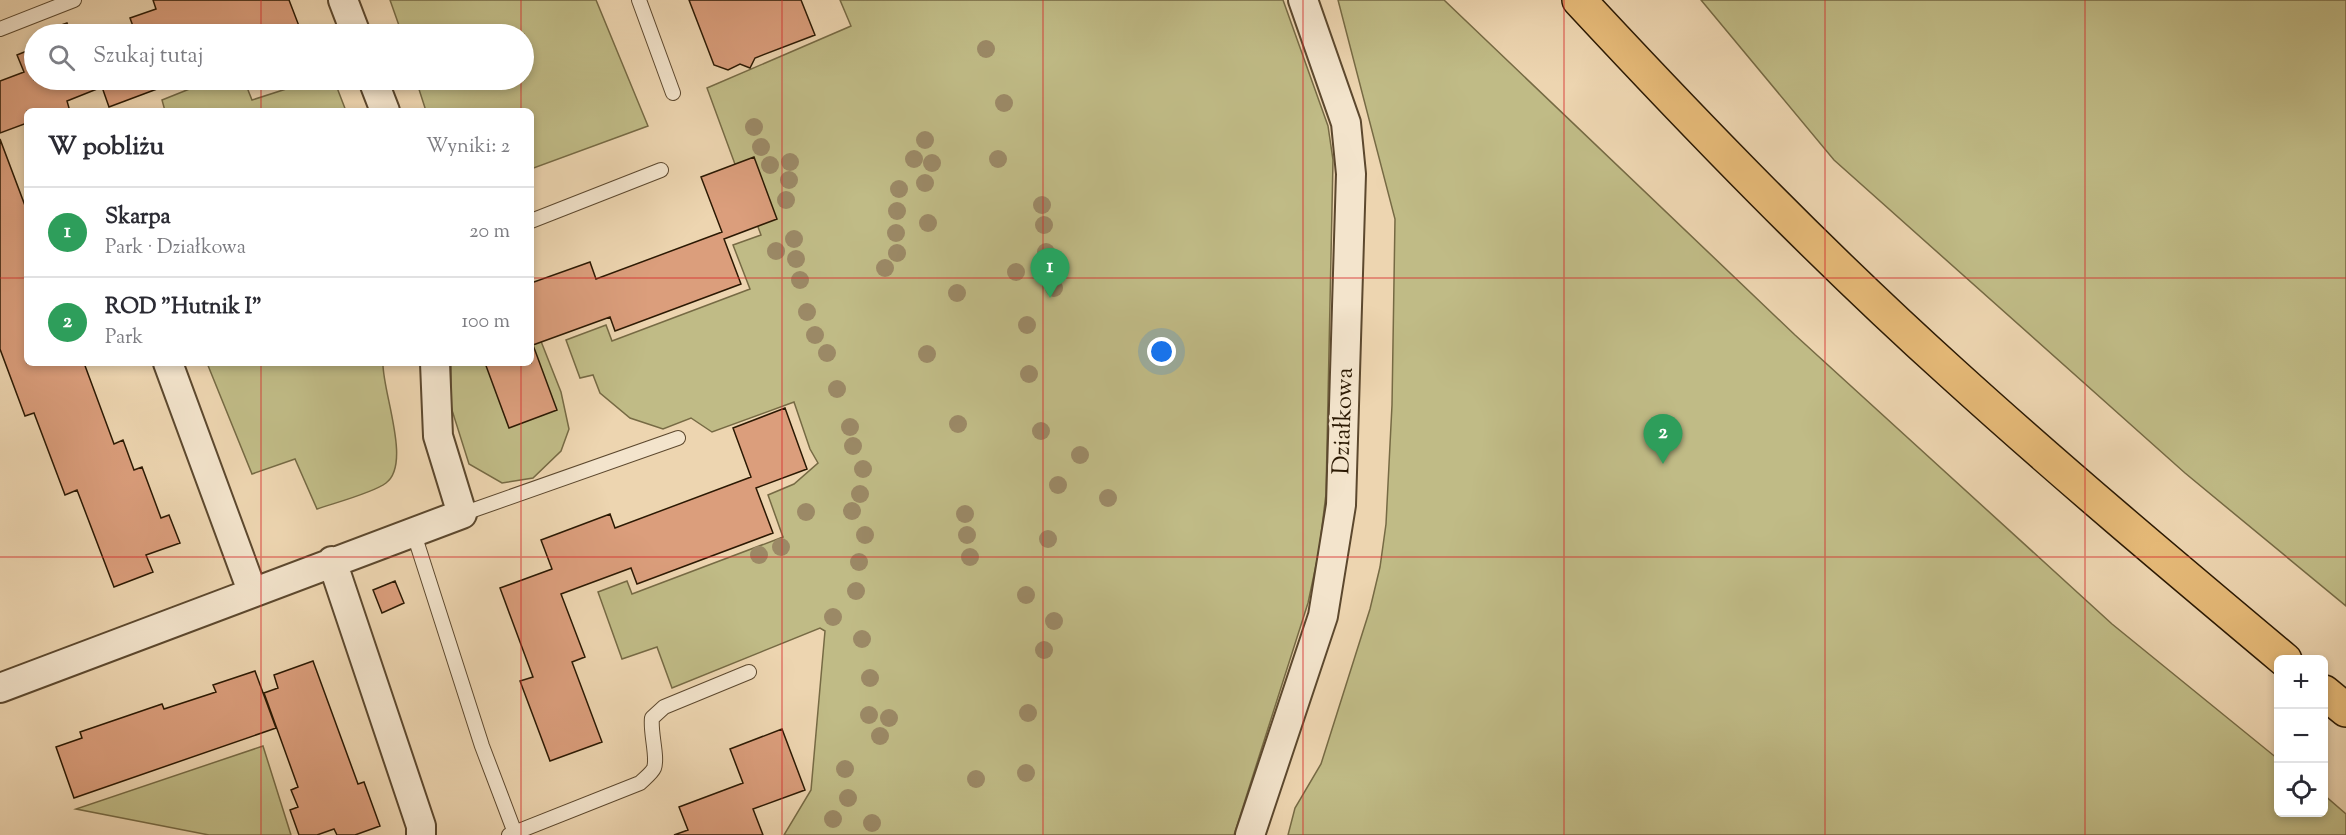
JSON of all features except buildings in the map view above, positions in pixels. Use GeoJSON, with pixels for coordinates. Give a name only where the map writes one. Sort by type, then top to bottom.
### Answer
{"type":"FeatureCollection","features":[{"type":"Feature","properties":{"kind":"main road"},"geometry":{"type":"LineString","coordinates":[[1579,0],[1750,179],[1953,374],[2151,548],[2279,655]]}},
{"type":"Feature","properties":{"kind":"main road"},"geometry":{"type":"LineString","coordinates":[[2328,695],[2346,710]]}},
{"type":"Feature","properties":{"kind":"street"},"geometry":{"type":"LineString","coordinates":[[343,0],[352,24]]}},
{"type":"Feature","properties":{"kind":"street","name":"Działkowa"},"geometry":{"type":"LineString","coordinates":[[1250,835],[1323,616],[1341,505],[1350,174],[1346,123],[1303,0]]}},
{"type":"Feature","properties":{"kind":"street"},"geometry":{"type":"LineString","coordinates":[[377,90],[384,108]]}},
{"type":"Feature","properties":{"kind":"street"},"geometry":{"type":"LineString","coordinates":[[169,366],[252,591]]}},
{"type":"Feature","properties":{"kind":"street"},"geometry":{"type":"LineString","coordinates":[[0,688],[252,591],[462,514],[438,436],[435,366]]}},
{"type":"Feature","properties":{"kind":"street"},"geometry":{"type":"LineString","coordinates":[[332,561],[421,826],[421,835]]}},
{"type":"Feature","properties":{"kind":"lane"},"geometry":{"type":"LineString","coordinates":[[0,28],[74,0]]}},
{"type":"Feature","properties":{"kind":"lane"},"geometry":{"type":"LineString","coordinates":[[639,0],[673,93]]}},
{"type":"Feature","properties":{"kind":"lane"},"geometry":{"type":"LineString","coordinates":[[534,220],[660,171]]}},
{"type":"Feature","properties":{"kind":"lane"},"geometry":{"type":"LineString","coordinates":[[462,514],[678,438]]}},
{"type":"Feature","properties":{"kind":"lane"},"geometry":{"type":"LineString","coordinates":[[412,531],[512,834],[640,783],[654,768],[652,718],[664,707],[749,672]]}},
{"type":"Feature","properties":{"kind":"shaded area"},"geometry":{"type":"Polygon","coordinates":[[[390,0],[596,0],[648,126],[534,168],[534,108],[425,108],[419,90],[534,90],[534,24],[398,24],[390,0]]]}},
{"type":"Feature","properties":{"kind":"shaded area"},"geometry":{"type":"Polygon","coordinates":[[[840,0],[1283,0],[1328,126],[1333,160],[1326,494],[1319,551],[1308,603],[1234,835],[784,835],[811,790],[825,631],[820,628],[672,688],[657,647],[622,659],[598,592],[627,581],[632,594],[783,537],[768,495],[794,484],[818,463],[810,449],[794,402],[712,432],[691,418],[663,429],[630,418],[600,393],[593,375],[580,378],[566,340],[606,325],[612,341],[750,289],[733,245],[761,235],[707,88],[851,26],[840,0]]]}},
{"type":"Feature","properties":{"kind":"shaded area"},"geometry":{"type":"Polygon","coordinates":[[[1338,0],[1444,0],[1795,335],[2112,624],[2274,756],[2274,817],[2328,817],[2328,798],[2346,814],[2346,835],[1288,835],[1295,808],[1321,764],[1370,609],[1380,567],[1386,524],[1392,405],[1395,219],[1338,0]]]}},
{"type":"Feature","properties":{"kind":"shaded area"},"geometry":{"type":"Polygon","coordinates":[[[1701,0],[2346,0],[2346,606],[2185,473],[1834,160],[1701,0]]]}},
{"type":"Feature","properties":{"kind":"shaded area"},"geometry":{"type":"Polygon","coordinates":[[[187,90],[248,90],[252,100],[283,90],[338,90],[345,108],[164,108],[162,100],[187,90]]]}},
{"type":"Feature","properties":{"kind":"shaded area"},"geometry":{"type":"Polygon","coordinates":[[[534,324],[561,392],[569,429],[561,451],[533,478],[502,483],[469,464],[451,407],[451,366],[534,366],[534,324]]]}},
{"type":"Feature","properties":{"kind":"shaded area"},"geometry":{"type":"Polygon","coordinates":[[[208,366],[383,366],[396,444],[393,474],[386,483],[353,498],[317,509],[295,459],[252,474],[208,366]]]}},
{"type":"Feature","properties":{"kind":"shaded area"},"geometry":{"type":"Polygon","coordinates":[[[263,746],[291,835],[209,835],[76,809],[263,746]]]}},
{"type":"Feature","properties":{"kind":"place","name":"Skarpa"},"geometry":{"type":"Point","coordinates":[1050,298]}},
{"type":"Feature","properties":{"kind":"place","name":"ROD \"Hutnik I\""},"geometry":{"type":"Point","coordinates":[1663,464]}}]}
